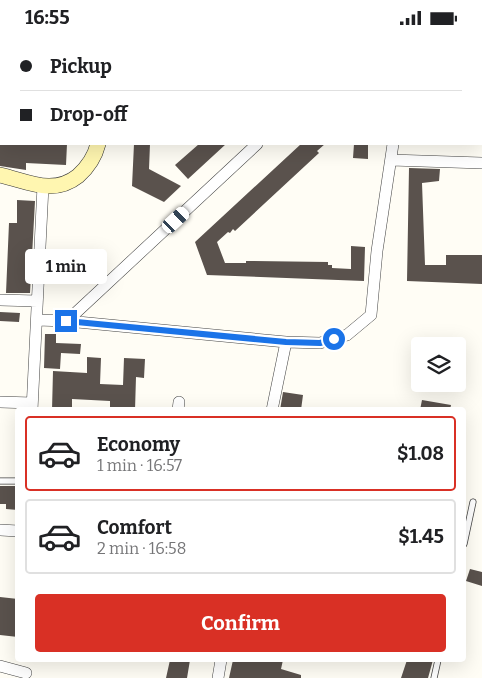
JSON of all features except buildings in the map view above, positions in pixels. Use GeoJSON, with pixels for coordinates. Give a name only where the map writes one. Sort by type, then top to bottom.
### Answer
{"type":"FeatureCollection","features":[{"type":"Feature","properties":{"kind":"street"},"geometry":{"type":"LineString","coordinates":[[0,175],[43,186],[58,187],[72,180],[85,170],[98,145]]}},
{"type":"Feature","properties":{"kind":"street"},"geometry":{"type":"LineString","coordinates":[[66,321],[256,145]]}},
{"type":"Feature","properties":{"kind":"street"},"geometry":{"type":"LineString","coordinates":[[37,320],[66,321],[286,342],[320,343],[347,335],[371,315],[377,251],[393,145]]}},
{"type":"Feature","properties":{"kind":"street"},"geometry":{"type":"LineString","coordinates":[[391,160],[482,163]]}},
{"type":"Feature","properties":{"kind":"street"},"geometry":{"type":"LineString","coordinates":[[0,402],[32,407],[43,186]]}},
{"type":"Feature","properties":{"kind":"street"},"geometry":{"type":"LineString","coordinates":[[0,300],[37,301]]}},
{"type":"Feature","properties":{"kind":"street"},"geometry":{"type":"LineString","coordinates":[[273,407],[286,342]]}},
{"type":"Feature","properties":{"kind":"street"},"geometry":{"type":"LineString","coordinates":[[0,531],[15,531]]}},
{"type":"Feature","properties":{"kind":"street"},"geometry":{"type":"LineString","coordinates":[[0,666],[26,675],[27,662]]}},
{"type":"Feature","properties":{"kind":"street"},"geometry":{"type":"LineString","coordinates":[[218,678],[221,662]]}},
{"type":"Feature","properties":{"kind":"lane"},"geometry":{"type":"LineString","coordinates":[[0,481],[15,481]]}},
{"type":"Feature","properties":{"kind":"lane"},"geometry":{"type":"LineString","coordinates":[[466,535],[473,502]]}},
{"type":"Feature","properties":{"kind":"lane"},"geometry":{"type":"LineString","coordinates":[[434,678],[438,662]]}},
{"type":"Feature","properties":{"kind":"route"},"geometry":{"type":"LineString","coordinates":[[66,321],[286,342],[320,343],[334,339]]}}]}
